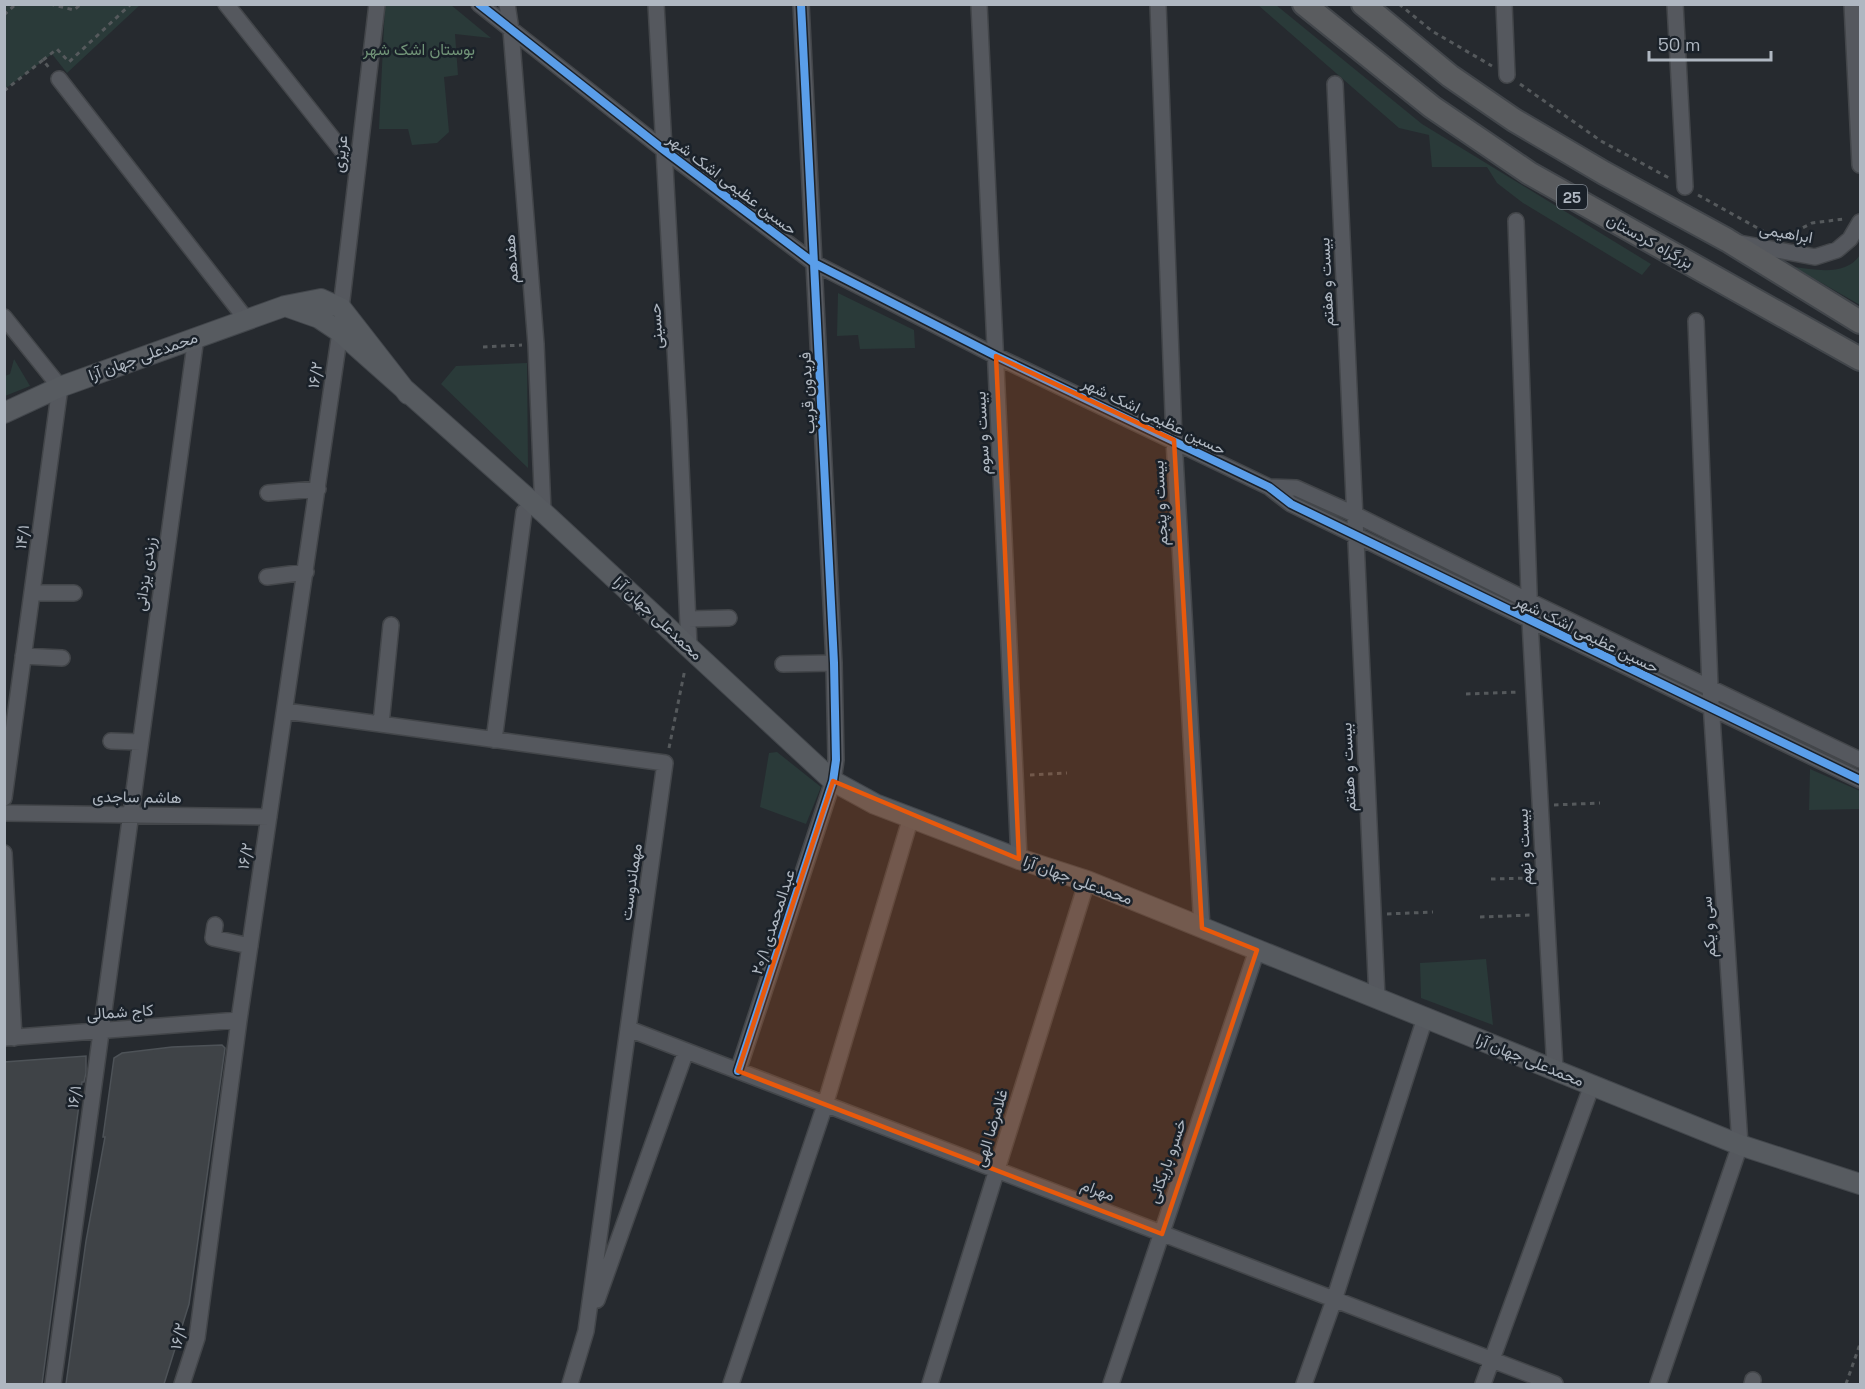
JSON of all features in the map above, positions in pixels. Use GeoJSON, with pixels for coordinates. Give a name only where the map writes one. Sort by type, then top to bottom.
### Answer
{"type":"FeatureCollection","features":[{"type":"Feature","properties":{"kind":"highway","name":"بزرگراه کردستان"},"geometry":{"type":"LineString","coordinates":[[1304,4],[1432,107],[1529,173],[1860,359]]}},
{"type":"Feature","properties":{"kind":"highway","name":"25"},"geometry":{"type":"LineString","coordinates":[[1363,4],[1450,76],[1514,120],[1604,173],[1727,240],[1860,322]]}},
{"type":"Feature","properties":{"kind":"main road","name":"محمدعلی جهان آرا"},"geometry":{"type":"LineString","coordinates":[[4,413],[60,387],[285,306],[321,299],[341,308]]}},
{"type":"Feature","properties":{"kind":"main road"},"geometry":{"type":"LineString","coordinates":[[285,306],[319,318],[340,332],[408,394]]}},
{"type":"Feature","properties":{"kind":"main road"},"geometry":{"type":"LineString","coordinates":[[341,308],[408,394]]}},
{"type":"Feature","properties":{"kind":"main road","name":"محمدعلی جهان آرا"},"geometry":{"type":"LineString","coordinates":[[408,394],[533,512],[689,646],[833,781],[875,804],[1019,859],[1087,881],[1740,1145],[1860,1184]]}},
{"type":"Feature","properties":{"kind":"street"},"geometry":{"type":"LineString","coordinates":[[226,4],[356,168]]}},
{"type":"Feature","properties":{"kind":"street","name":"عزیزی"},"geometry":{"type":"LineString","coordinates":[[341,308],[376,4]]}},
{"type":"Feature","properties":{"kind":"street","name":"حسین عظیمی اشک شهر"},"geometry":{"type":"LineString","coordinates":[[479,4],[664,150],[814,263],[996,356],[1269,487],[1291,504],[1860,780]]}},
{"type":"Feature","properties":{"kind":"street","name":"هفدهم"},"geometry":{"type":"LineString","coordinates":[[494,740],[533,512],[536,344],[507,4]]}},
{"type":"Feature","properties":{"kind":"street","name":"حسینی"},"geometry":{"type":"LineString","coordinates":[[656,4],[689,646]]}},
{"type":"Feature","properties":{"kind":"street","name":"فریدون قریب"},"geometry":{"type":"LineString","coordinates":[[801,4],[834,663],[836,760],[833,781]]}},
{"type":"Feature","properties":{"kind":"street","name":"بیست و سوم"},"geometry":{"type":"LineString","coordinates":[[979,4],[1019,859]]}},
{"type":"Feature","properties":{"kind":"street","name":"بیست و پنجم"},"geometry":{"type":"LineString","coordinates":[[1158,4],[1174,440],[1202,928]]}},
{"type":"Feature","properties":{"kind":"street"},"geometry":{"type":"LineString","coordinates":[[1504,4],[1507,75]]}},
{"type":"Feature","properties":{"kind":"street"},"geometry":{"type":"LineString","coordinates":[[1675,4],[1685,187]]}},
{"type":"Feature","properties":{"kind":"street"},"geometry":{"type":"LineString","coordinates":[[1852,4],[1858,62],[1860,165]]}},
{"type":"Feature","properties":{"kind":"street"},"geometry":{"type":"LineString","coordinates":[[59,80],[246,319]]}},
{"type":"Feature","properties":{"kind":"street","name":"بیست و هفتم"},"geometry":{"type":"LineString","coordinates":[[1335,84],[1377,998]]}},
{"type":"Feature","properties":{"kind":"street","name":"ابراهیمی"},"geometry":{"type":"LineString","coordinates":[[1727,240],[1815,258],[1837,250],[1850,239],[1857,220]]}},
{"type":"Feature","properties":{"kind":"street"},"geometry":{"type":"LineString","coordinates":[[1516,221],[1529,601]]}},
{"type":"Feature","properties":{"kind":"street"},"geometry":{"type":"LineString","coordinates":[[4,317],[60,387]]}},
{"type":"Feature","properties":{"kind":"street"},"geometry":{"type":"LineString","coordinates":[[1696,321],[1710,687]]}},
{"type":"Feature","properties":{"kind":"street","name":"۱۶/۲"},"geometry":{"type":"LineString","coordinates":[[182,1384],[197,1338],[239,1020],[340,332]]}},
{"type":"Feature","properties":{"kind":"street","name":"زرندی یزدانی"},"geometry":{"type":"LineString","coordinates":[[130,815],[196,337]]}},
{"type":"Feature","properties":{"kind":"street","name":"۱۴/۱"},"geometry":{"type":"LineString","coordinates":[[4,798],[60,387]]}},
{"type":"Feature","properties":{"kind":"street","name":"حسین عظیمی اشک شهر"},"geometry":{"type":"LineString","coordinates":[[1269,487],[1296,488],[1354,514],[1529,601],[1860,759]]}},
{"type":"Feature","properties":{"kind":"street"},"geometry":{"type":"LineString","coordinates":[[268,493],[318,489]]}},
{"type":"Feature","properties":{"kind":"street"},"geometry":{"type":"LineString","coordinates":[[267,577],[306,572]]}},
{"type":"Feature","properties":{"kind":"street"},"geometry":{"type":"LineString","coordinates":[[32,593],[74,593]]}},
{"type":"Feature","properties":{"kind":"street","name":"بیست و نهم"},"geometry":{"type":"LineString","coordinates":[[1529,601],[1555,1070]]}},
{"type":"Feature","properties":{"kind":"street"},"geometry":{"type":"LineString","coordinates":[[688,620],[729,618]]}},
{"type":"Feature","properties":{"kind":"street"},"geometry":{"type":"LineString","coordinates":[[381,724],[391,626]]}},
{"type":"Feature","properties":{"kind":"street"},"geometry":{"type":"LineString","coordinates":[[23,656],[62,658]]}},
{"type":"Feature","properties":{"kind":"street"},"geometry":{"type":"LineString","coordinates":[[783,664],[834,663]]}},
{"type":"Feature","properties":{"kind":"street","name":"سی و یکم"},"geometry":{"type":"LineString","coordinates":[[1710,687],[1740,1145]]}},
{"type":"Feature","properties":{"kind":"street"},"geometry":{"type":"LineString","coordinates":[[285,711],[665,763]]}},
{"type":"Feature","properties":{"kind":"street"},"geometry":{"type":"LineString","coordinates":[[111,741],[141,742]]}},
{"type":"Feature","properties":{"kind":"street","name":"مهماندوست"},"geometry":{"type":"LineString","coordinates":[[570,1384],[586,1331],[665,763]]}},
{"type":"Feature","properties":{"kind":"street","name":"عبدالمحمدی ۲۰/۱"},"geometry":{"type":"LineString","coordinates":[[738,1071],[833,781]]}},
{"type":"Feature","properties":{"kind":"street","name":"هاشم ساجدی"},"geometry":{"type":"LineString","coordinates":[[4,813],[269,818]]}},
{"type":"Feature","properties":{"kind":"street","name":"۱۶/۱"},"geometry":{"type":"LineString","coordinates":[[53,1384],[130,815]]}},
{"type":"Feature","properties":{"kind":"street"},"geometry":{"type":"LineString","coordinates":[[731,1384],[825,1105],[911,817]]}},
{"type":"Feature","properties":{"kind":"street"},"geometry":{"type":"LineString","coordinates":[[4,853],[9,1038]]}},
{"type":"Feature","properties":{"kind":"street","name":"غلامرضا الهی"},"geometry":{"type":"LineString","coordinates":[[930,1384],[1087,881]]}},
{"type":"Feature","properties":{"kind":"street"},"geometry":{"type":"LineString","coordinates":[[215,925],[213,938],[250,946]]}},
{"type":"Feature","properties":{"kind":"street","name":"خسرو باریکانی"},"geometry":{"type":"LineString","coordinates":[[1111,1384],[1257,950]]}},
{"type":"Feature","properties":{"kind":"street"},"geometry":{"type":"LineString","coordinates":[[1304,1384],[1334,1300],[1425,1018]]}},
{"type":"Feature","properties":{"kind":"street","name":"کاج شمالی"},"geometry":{"type":"LineString","coordinates":[[9,1038],[239,1020]]}},
{"type":"Feature","properties":{"kind":"street","name":"مهرام"},"geometry":{"type":"LineString","coordinates":[[629,1029],[1555,1384]]}},
{"type":"Feature","properties":{"kind":"street"},"geometry":{"type":"LineString","coordinates":[[586,1331],[686,1051]]}},
{"type":"Feature","properties":{"kind":"street"},"geometry":{"type":"LineString","coordinates":[[1483,1384],[1592,1085]]}},
{"type":"Feature","properties":{"kind":"street"},"geometry":{"type":"LineString","coordinates":[[1658,1384],[1740,1145]]}},
{"type":"Feature","properties":{"kind":"path"},"geometry":{"type":"LineString","coordinates":[[5,12],[16,4]]}},
{"type":"Feature","properties":{"kind":"path"},"geometry":{"type":"LineString","coordinates":[[50,4],[74,10],[81,4]]}},
{"type":"Feature","properties":{"kind":"path"},"geometry":{"type":"LineString","coordinates":[[4,91],[57,49],[69,62],[130,4]]}},
{"type":"Feature","properties":{"kind":"path"},"geometry":{"type":"LineString","coordinates":[[1400,4],[1432,31],[1507,75],[1601,141],[1769,234]]}},
{"type":"Feature","properties":{"kind":"path"},"geometry":{"type":"LineString","coordinates":[[44,60],[59,80]]}},
{"type":"Feature","properties":{"kind":"path"},"geometry":{"type":"LineString","coordinates":[[1779,240],[1812,224],[1857,220]]}},
{"type":"Feature","properties":{"kind":"path"},"geometry":{"type":"LineString","coordinates":[[483,347],[536,344]]}},
{"type":"Feature","properties":{"kind":"path"},"geometry":{"type":"LineString","coordinates":[[665,763],[689,646]]}},
{"type":"Feature","properties":{"kind":"path"},"geometry":{"type":"LineString","coordinates":[[1466,694],[1534,691]]}},
{"type":"Feature","properties":{"kind":"path"},"geometry":{"type":"LineString","coordinates":[[1015,776],[1067,773]]}},
{"type":"Feature","properties":{"kind":"path"},"geometry":{"type":"LineString","coordinates":[[1540,806],[1600,803]]}},
{"type":"Feature","properties":{"kind":"path"},"geometry":{"type":"LineString","coordinates":[[1491,879],[1544,877]]}},
{"type":"Feature","properties":{"kind":"path"},"geometry":{"type":"LineString","coordinates":[[1373,914],[1433,912]]}},
{"type":"Feature","properties":{"kind":"path"},"geometry":{"type":"LineString","coordinates":[[1480,917],[1546,915]]}},
{"type":"Feature","properties":{"kind":"path"},"geometry":{"type":"LineString","coordinates":[[1846,1384],[1860,1344]]}},
{"type":"Feature","properties":{"kind":"highlighted area"},"geometry":{"type":"Polygon","coordinates":[[[996,356],[1174,440],[1202,928],[1257,950],[1162,1234],[738,1071],[833,781],[1019,859],[996,356]]]}},
{"type":"Feature","properties":{"kind":"green space"},"geometry":{"type":"Polygon","coordinates":[[[5,4],[140,5],[67,73],[52,54],[5,89],[5,4]]]}},
{"type":"Feature","properties":{"kind":"green space","name":"بوستان اشک شهر"},"geometry":{"type":"Polygon","coordinates":[[[385,5],[451,5],[491,38],[455,34],[458,75],[444,77],[449,132],[437,143],[412,145],[408,129],[379,129],[385,5]]]}},
{"type":"Feature","properties":{"kind":"green space"},"geometry":{"type":"Polygon","coordinates":[[[1258,5],[1276,5],[1422,124],[1651,264],[1642,275],[1523,203],[1497,183],[1487,167],[1432,167],[1429,135],[1399,128],[1258,5]]]}},
{"type":"Feature","properties":{"kind":"green space"},"geometry":{"type":"Polygon","coordinates":[[[1860,255],[1860,305],[1794,267],[1839,269],[1854,262],[1860,255]]]}},
{"type":"Feature","properties":{"kind":"green space"},"geometry":{"type":"Polygon","coordinates":[[[838,293],[914,330],[915,348],[860,349],[858,335],[837,336],[838,293]]]}},
{"type":"Feature","properties":{"kind":"green space"},"geometry":{"type":"Polygon","coordinates":[[[14,359],[30,386],[5,396],[5,376],[10,374],[14,359]]]}},
{"type":"Feature","properties":{"kind":"green space"},"geometry":{"type":"Polygon","coordinates":[[[527,363],[528,468],[441,384],[456,366],[527,363]]]}},
{"type":"Feature","properties":{"kind":"green space"},"geometry":{"type":"Polygon","coordinates":[[[777,752],[821,787],[806,824],[760,807],[769,753],[777,752]]]}},
{"type":"Feature","properties":{"kind":"green space"},"geometry":{"type":"Polygon","coordinates":[[[1810,769],[1860,791],[1860,809],[1809,810],[1810,769]]]}},
{"type":"Feature","properties":{"kind":"green space"},"geometry":{"type":"Polygon","coordinates":[[[1486,959],[1493,1025],[1421,998],[1420,963],[1486,959]]]}},
{"type":"Feature","properties":{"kind":"building"},"geometry":{"type":"Polygon","coordinates":[[[222,1045],[225,1048],[189,1304],[164,1384],[66,1384],[86,1241],[105,1137],[103,1137],[114,1058],[122,1053],[172,1047],[222,1045]]]}},
{"type":"Feature","properties":{"kind":"building"},"geometry":{"type":"Polygon","coordinates":[[[86,1056],[86,1073],[84,1082],[82,1082],[42,1384],[4,1384],[4,1062],[86,1056]]]}},
{"type":"Feature","properties":{"kind":"cycle path"},"geometry":{"type":"LineString","coordinates":[[479,4],[664,150],[814,263],[996,356],[1269,487],[1291,504],[1860,780]]}},
{"type":"Feature","properties":{"kind":"cycle path"},"geometry":{"type":"LineString","coordinates":[[738,1071],[833,781],[836,760],[834,663],[801,4]]}}]}
